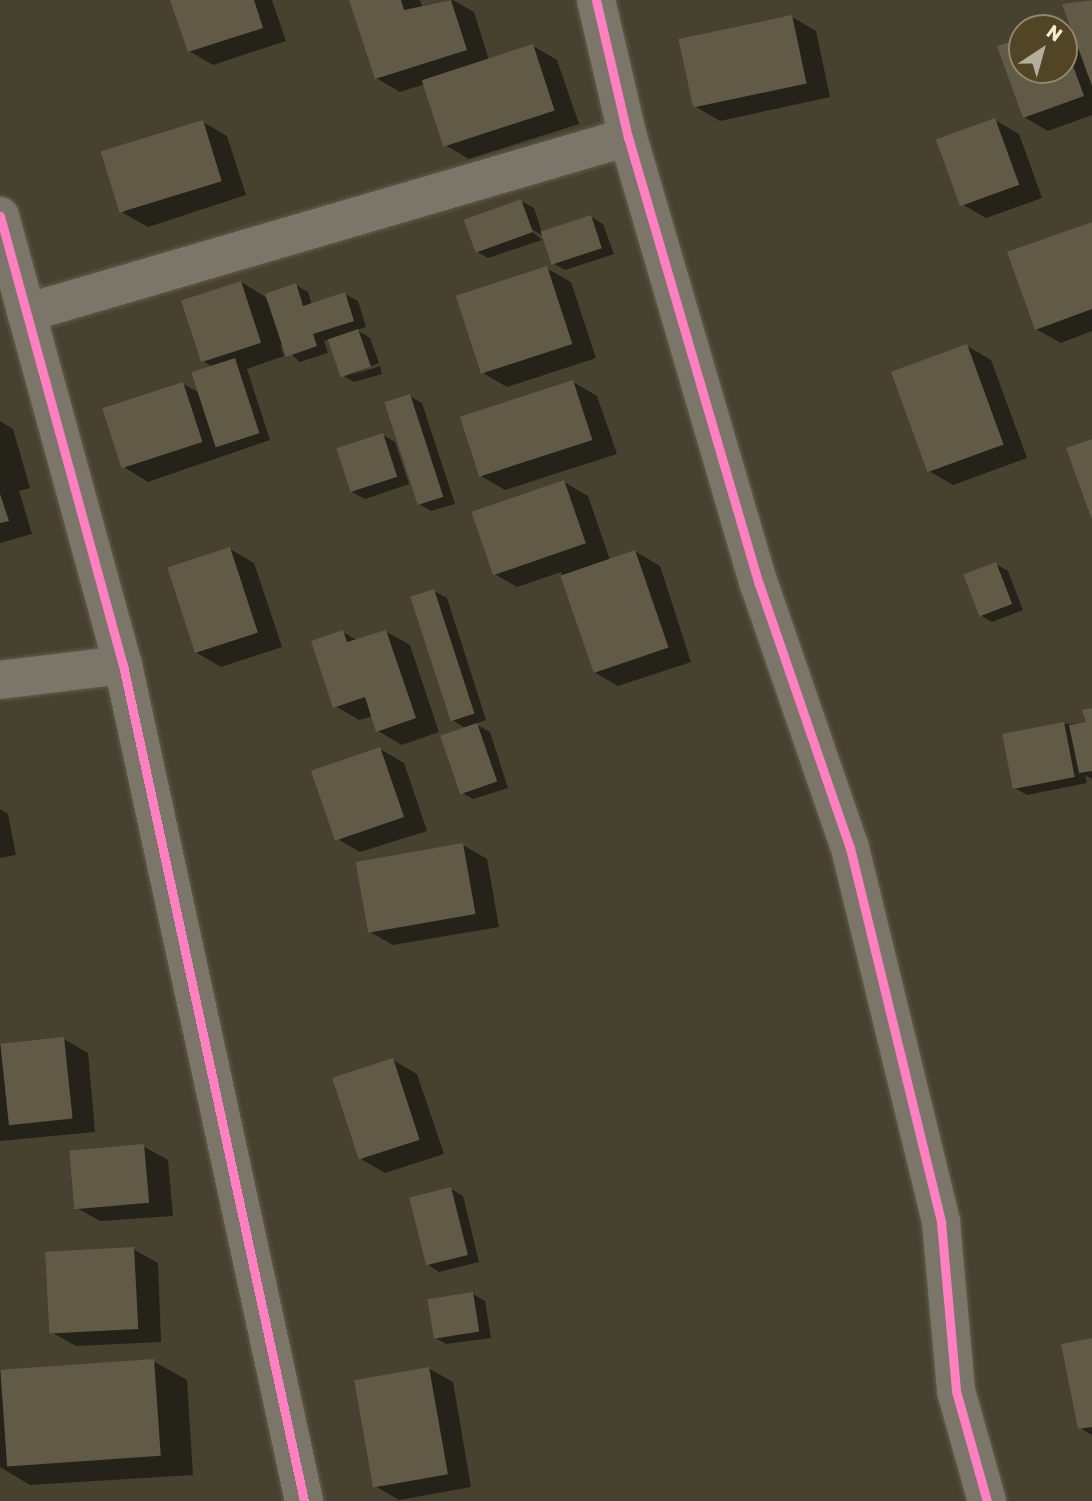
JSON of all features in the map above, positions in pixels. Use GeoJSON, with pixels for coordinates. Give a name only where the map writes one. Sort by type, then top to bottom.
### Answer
{"type":"FeatureCollection","features":[{"type":"Feature","properties":{"kind":"street"},"geometry":{"type":"LineString","coordinates":[[596,0],[628,137],[759,584],[850,848],[942,1222],[956,1391],[986,1501]]}},
{"type":"Feature","properties":{"kind":"street"},"geometry":{"type":"LineString","coordinates":[[26,313],[628,137]]}},
{"type":"Feature","properties":{"kind":"street"},"geometry":{"type":"LineString","coordinates":[[0,216],[123,665],[304,1501]]}},
{"type":"Feature","properties":{"kind":"street"},"geometry":{"type":"LineString","coordinates":[[0,680],[123,665]]}},
{"type":"Feature","properties":{"kind":"building"},"geometry":{"type":"Polygon","coordinates":[[[170,0],[254,0],[263,28],[188,52],[170,0]]]}},
{"type":"Feature","properties":{"kind":"building"},"geometry":{"type":"Polygon","coordinates":[[[349,0],[401,0],[404,10],[451,0],[467,50],[375,79],[349,0]]]}},
{"type":"Feature","properties":{"kind":"building"},"geometry":{"type":"Polygon","coordinates":[[[1092,0],[1092,86],[1078,48],[1078,14],[1066,14],[1062,4],[1092,0]]]}},
{"type":"Feature","properties":{"kind":"building"},"geometry":{"type":"Polygon","coordinates":[[[792,15],[807,83],[693,108],[679,39],[792,15]]]}},
{"type":"Feature","properties":{"kind":"building"},"geometry":{"type":"Polygon","coordinates":[[[1008,42],[1008,76],[997,46],[1008,42]]]}},
{"type":"Feature","properties":{"kind":"building"},"geometry":{"type":"Polygon","coordinates":[[[533,44],[555,111],[443,147],[422,80],[533,44]]]}},
{"type":"Feature","properties":{"kind":"building"},"geometry":{"type":"Polygon","coordinates":[[[1078,80],[1084,96],[1023,118],[1011,84],[1078,84],[1078,80]]]}},
{"type":"Feature","properties":{"kind":"building"},"geometry":{"type":"Polygon","coordinates":[[[995,118],[1019,185],[960,206],[936,140],[995,118]]]}},
{"type":"Feature","properties":{"kind":"building"},"geometry":{"type":"Polygon","coordinates":[[[203,120],[222,181],[119,212],[101,151],[203,120]]]}},
{"type":"Feature","properties":{"kind":"building"},"geometry":{"type":"Polygon","coordinates":[[[521,199],[533,232],[476,253],[464,220],[521,199]]]}},
{"type":"Feature","properties":{"kind":"building"},"geometry":{"type":"Polygon","coordinates":[[[591,215],[602,248],[551,265],[541,231],[591,215]]]}},
{"type":"Feature","properties":{"kind":"building"},"geometry":{"type":"Polygon","coordinates":[[[1092,222],[1092,309],[1035,330],[1007,252],[1092,222]]]}},
{"type":"Feature","properties":{"kind":"building"},"geometry":{"type":"Polygon","coordinates":[[[547,266],[572,344],[481,374],[456,296],[547,266]]]}},
{"type":"Feature","properties":{"kind":"building"},"geometry":{"type":"Polygon","coordinates":[[[241,281],[261,343],[201,362],[181,300],[241,281]]]}},
{"type":"Feature","properties":{"kind":"building"},"geometry":{"type":"Polygon","coordinates":[[[296,283],[303,306],[345,292],[354,321],[313,334],[317,346],[286,357],[265,294],[296,283]]]}},
{"type":"Feature","properties":{"kind":"building"},"geometry":{"type":"Polygon","coordinates":[[[358,329],[371,367],[341,377],[328,339],[358,329]]]}},
{"type":"Feature","properties":{"kind":"building"},"geometry":{"type":"Polygon","coordinates":[[[967,344],[1004,445],[927,472],[891,372],[967,344]]]}},
{"type":"Feature","properties":{"kind":"building"},"geometry":{"type":"Polygon","coordinates":[[[235,358],[259,433],[216,447],[191,372],[235,358]]]}},
{"type":"Feature","properties":{"kind":"building"},"geometry":{"type":"Polygon","coordinates":[[[573,380],[592,440],[479,477],[460,417],[573,380]]]}},
{"type":"Feature","properties":{"kind":"building"},"geometry":{"type":"Polygon","coordinates":[[[183,382],[202,442],[122,468],[102,408],[183,382]]]}},
{"type":"Feature","properties":{"kind":"building"},"geometry":{"type":"Polygon","coordinates":[[[410,394],[443,497],[418,505],[384,402],[410,394]]]}},
{"type":"Feature","properties":{"kind":"building"},"geometry":{"type":"Polygon","coordinates":[[[383,433],[397,477],[351,492],[336,448],[383,433]]]}},
{"type":"Feature","properties":{"kind":"building"},"geometry":{"type":"Polygon","coordinates":[[[1092,439],[1092,520],[1066,448],[1092,439]]]}},
{"type":"Feature","properties":{"kind":"building"},"geometry":{"type":"Polygon","coordinates":[[[564,480],[586,543],[493,575],[471,512],[564,480]]]}},
{"type":"Feature","properties":{"kind":"building"},"geometry":{"type":"Polygon","coordinates":[[[0,494],[9,521],[0,523],[0,494]]]}},
{"type":"Feature","properties":{"kind":"building"},"geometry":{"type":"Polygon","coordinates":[[[230,547],[258,633],[195,653],[167,567],[230,547]]]}},
{"type":"Feature","properties":{"kind":"building"},"geometry":{"type":"Polygon","coordinates":[[[635,550],[669,647],[594,673],[560,576],[635,550]]]}},
{"type":"Feature","properties":{"kind":"building"},"geometry":{"type":"Polygon","coordinates":[[[996,562],[1012,604],[979,617],[963,575],[996,562]]]}},
{"type":"Feature","properties":{"kind":"building"},"geometry":{"type":"Polygon","coordinates":[[[434,589],[474,714],[451,721],[410,597],[434,589]]]}},
{"type":"Feature","properties":{"kind":"building"},"geometry":{"type":"Polygon","coordinates":[[[343,630],[347,642],[386,630],[416,718],[376,732],[365,697],[333,708],[311,641],[343,630]]]}},
{"type":"Feature","properties":{"kind":"building"},"geometry":{"type":"Polygon","coordinates":[[[1092,708],[1092,771],[1079,773],[1069,725],[1086,722],[1082,710],[1092,708]]]}},
{"type":"Feature","properties":{"kind":"building"},"geometry":{"type":"Polygon","coordinates":[[[1064,722],[1075,777],[1013,789],[1002,734],[1064,722]]]}},
{"type":"Feature","properties":{"kind":"building"},"geometry":{"type":"Polygon","coordinates":[[[477,723],[497,782],[460,794],[440,736],[477,723]]]}},
{"type":"Feature","properties":{"kind":"building"},"geometry":{"type":"Polygon","coordinates":[[[380,747],[404,817],[335,841],[311,771],[380,747]]]}},
{"type":"Feature","properties":{"kind":"building"},"geometry":{"type":"Polygon","coordinates":[[[463,843],[476,914],[368,933],[356,862],[463,843]]]}},
{"type":"Feature","properties":{"kind":"building"},"geometry":{"type":"Polygon","coordinates":[[[64,1037],[73,1119],[9,1125],[0,1044],[64,1037]]]}},
{"type":"Feature","properties":{"kind":"building"},"geometry":{"type":"Polygon","coordinates":[[[393,1058],[420,1140],[359,1160],[332,1078],[393,1058]]]}},
{"type":"Feature","properties":{"kind":"building"},"geometry":{"type":"Polygon","coordinates":[[[144,1144],[149,1203],[74,1209],[69,1151],[144,1144]]]}},
{"type":"Feature","properties":{"kind":"building"},"geometry":{"type":"Polygon","coordinates":[[[451,1187],[468,1255],[426,1265],[409,1197],[451,1187]]]}},
{"type":"Feature","properties":{"kind":"building"},"geometry":{"type":"Polygon","coordinates":[[[134,1247],[138,1329],[49,1334],[45,1252],[134,1247]]]}},
{"type":"Feature","properties":{"kind":"building"},"geometry":{"type":"Polygon","coordinates":[[[473,1292],[479,1332],[434,1339],[428,1299],[473,1292]]]}},
{"type":"Feature","properties":{"kind":"building"},"geometry":{"type":"Polygon","coordinates":[[[1092,1338],[1092,1427],[1078,1429],[1061,1344],[1092,1338]]]}},
{"type":"Feature","properties":{"kind":"building"},"geometry":{"type":"Polygon","coordinates":[[[154,1359],[161,1456],[7,1467],[0,1370],[154,1359]]]}},
{"type":"Feature","properties":{"kind":"building"},"geometry":{"type":"Polygon","coordinates":[[[429,1367],[448,1474],[373,1488],[354,1380],[429,1367]]]}},
{"type":"Feature","properties":{"kind":"cycle path"},"geometry":{"type":"LineString","coordinates":[[596,0],[628,137],[759,584],[850,848],[941,1222],[956,1391],[987,1501]]}},
{"type":"Feature","properties":{"kind":"cycle path"},"geometry":{"type":"LineString","coordinates":[[0,216],[123,665],[304,1501]]}}]}
